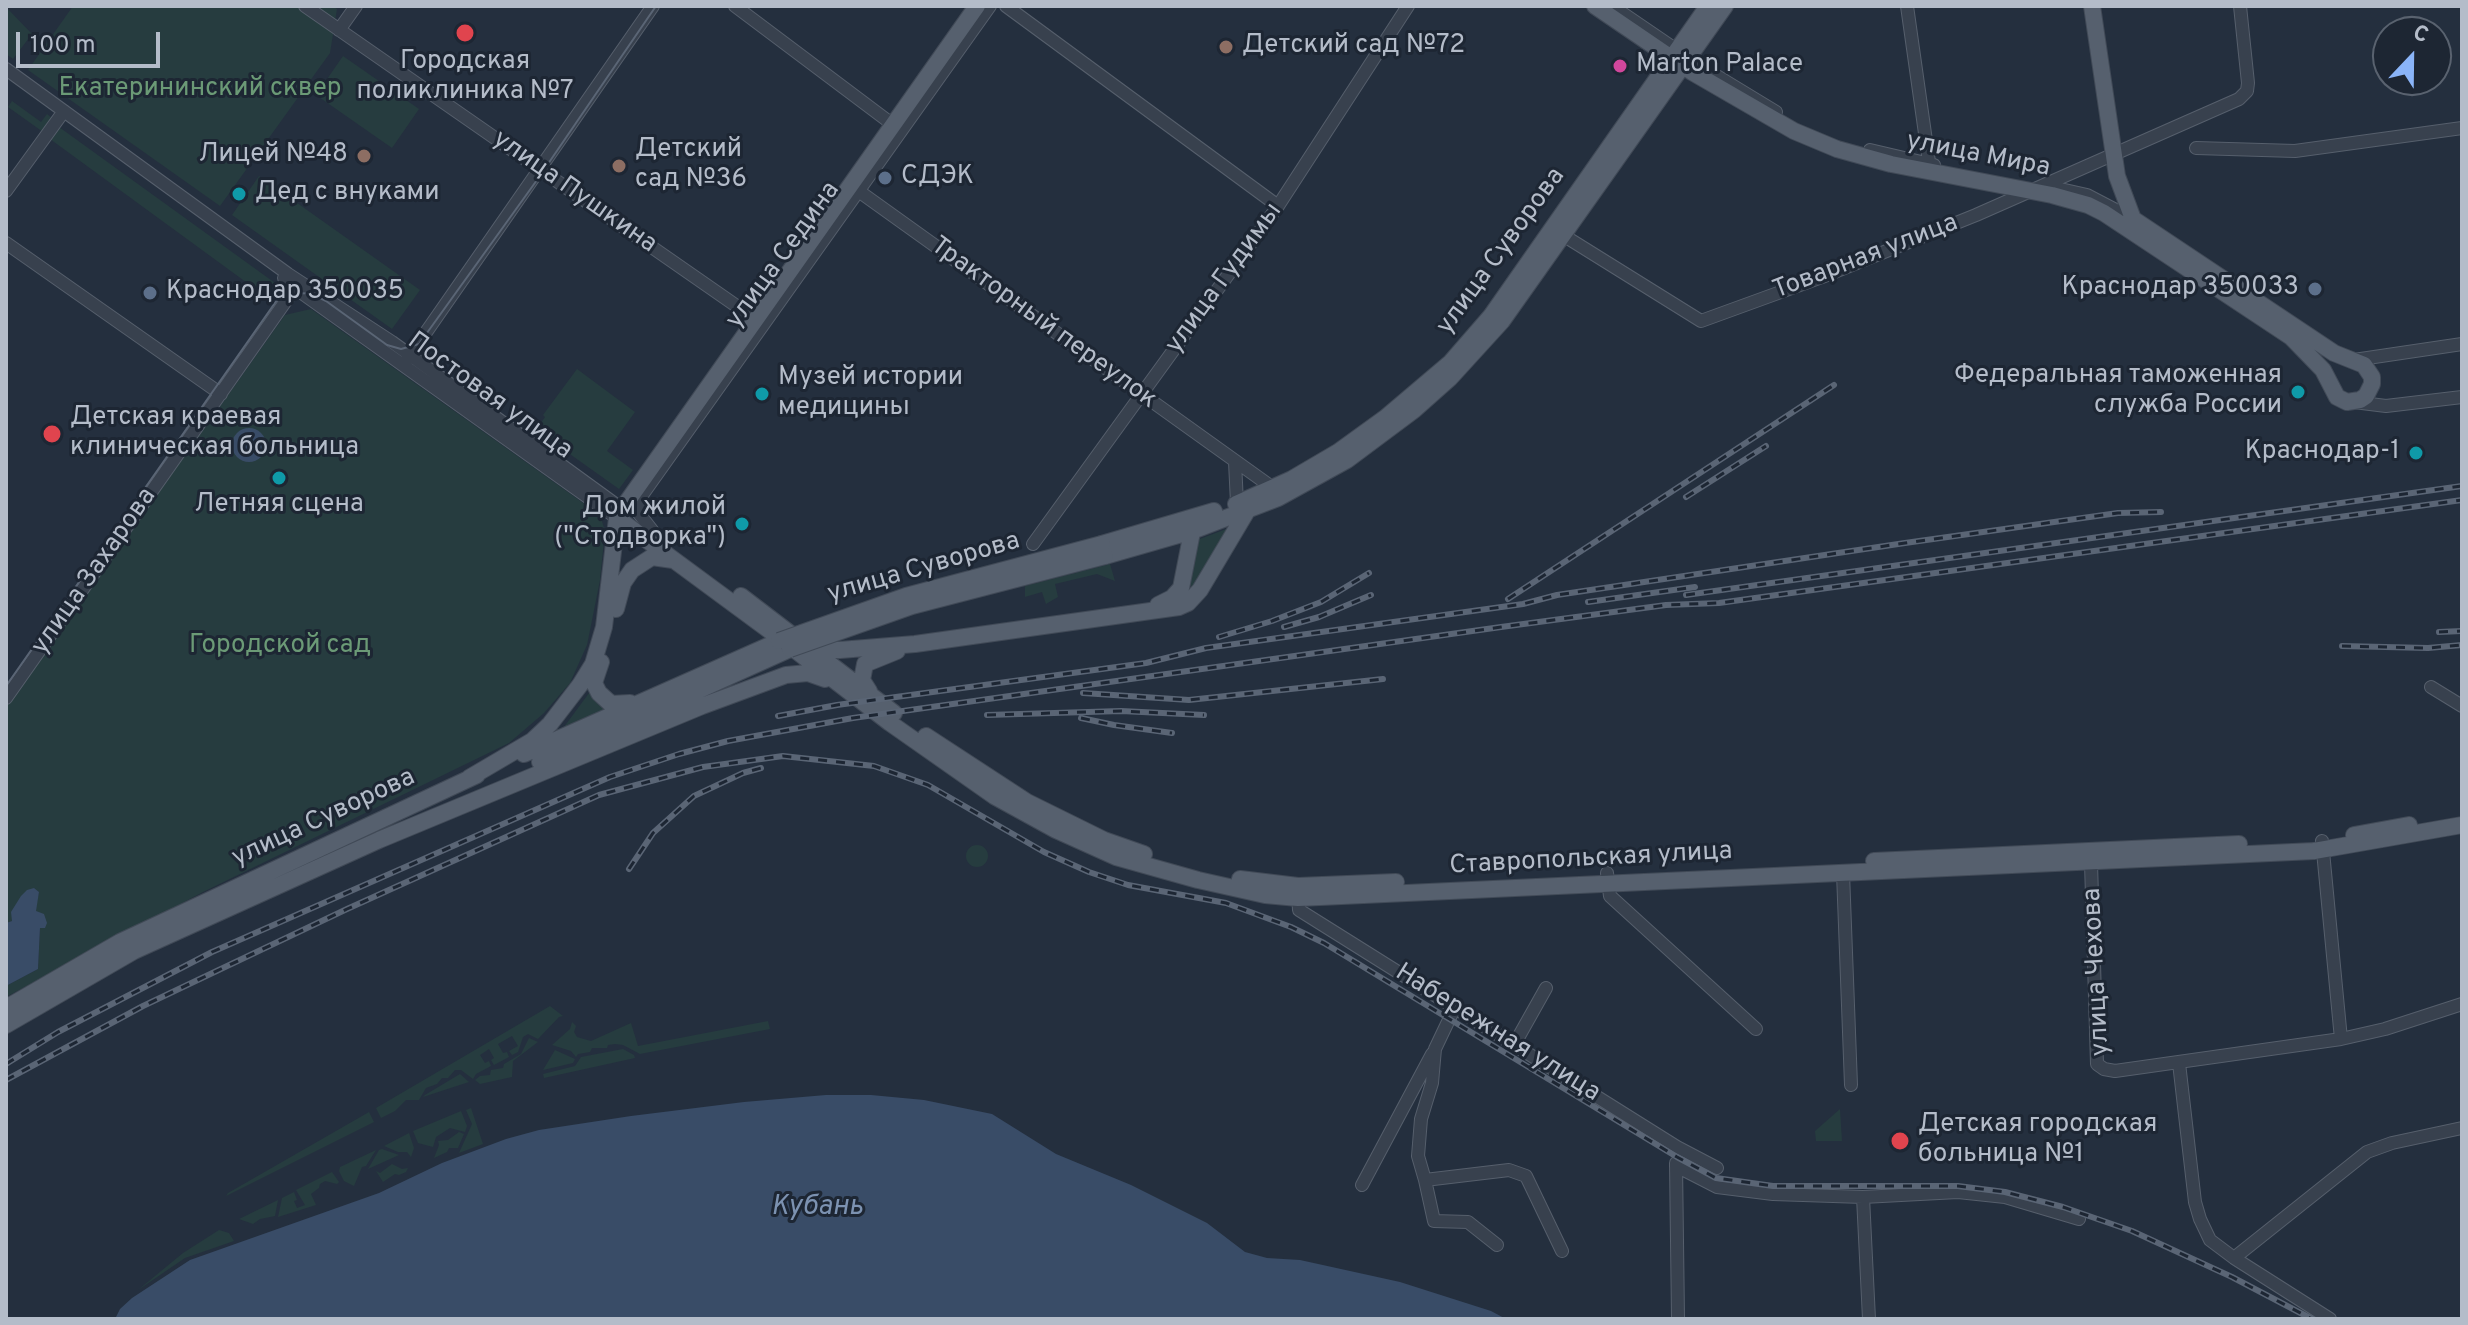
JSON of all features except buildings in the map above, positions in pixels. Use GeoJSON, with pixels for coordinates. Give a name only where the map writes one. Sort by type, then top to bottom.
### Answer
{"type":"FeatureCollection","features":[{"type":"Feature","properties":{"kind":"main road","name":"улица Седина"},"geometry":{"type":"LineString","coordinates":[[620,514],[898,128],[977,6]]}},
{"type":"Feature","properties":{"kind":"main road","name":"улица Мира"},"geometry":{"type":"LineString","coordinates":[[1595,6],[1794,131],[1837,149],[2037,188],[2088,205],[2128,227],[2291,337],[2323,370],[2330,384]]}},
{"type":"Feature","properties":{"kind":"main road","name":"улица Суворова"},"geometry":{"type":"LineString","coordinates":[[379,840],[655,700],[779,641],[878,605],[1104,550],[1193,524],[1275,493],[1355,440],[1451,362],[1557,231],[1678,58],[1708,6]]}},
{"type":"Feature","properties":{"kind":"main road","name":"улица Суворова"},"geometry":{"type":"LineString","coordinates":[[1678,58],[1725,6]]}},
{"type":"Feature","properties":{"kind":"main road"},"geometry":{"type":"LineString","coordinates":[[2092,6],[2114,155],[2122,194],[2133,219]]}},
{"type":"Feature","properties":{"kind":"main road","name":"улица Мира"},"geometry":{"type":"LineString","coordinates":[[2133,219],[2334,353],[2351,360]]}},
{"type":"Feature","properties":{"kind":"main road"},"geometry":{"type":"LineString","coordinates":[[2351,360],[2364,365],[2372,377],[2370,391],[2354,402],[2337,397],[2330,384],[2335,367],[2351,360]]}},
{"type":"Feature","properties":{"kind":"main road"},"geometry":{"type":"LineString","coordinates":[[813,649],[915,644],[1134,614],[1186,594],[1207,579],[1242,507]]}},
{"type":"Feature","properties":{"kind":"main road"},"geometry":{"type":"LineString","coordinates":[[469,778],[532,741],[565,707],[593,664],[604,627],[620,514]]}},
{"type":"Feature","properties":{"kind":"main road","name":"Постовая улица"},"geometry":{"type":"LineString","coordinates":[[620,514],[655,534],[771,617]]}},
{"type":"Feature","properties":{"kind":"main road","name":"Постовая улица"},"geometry":{"type":"LineString","coordinates":[[620,514],[674,560],[789,644]]}},
{"type":"Feature","properties":{"kind":"main road","name":"улица Суворова"},"geometry":{"type":"LineString","coordinates":[[1104,550],[1159,541],[1193,524]]}},
{"type":"Feature","properties":{"kind":"main road"},"geometry":{"type":"LineString","coordinates":[[1186,594],[1184,574],[1193,524]]}},
{"type":"Feature","properties":{"kind":"main road"},"geometry":{"type":"LineString","coordinates":[[1159,541],[1175,553],[1184,574]]}},
{"type":"Feature","properties":{"kind":"main road"},"geometry":{"type":"LineString","coordinates":[[655,700],[611,704],[595,688],[595,675],[627,576],[652,557],[674,560]]}},
{"type":"Feature","properties":{"kind":"main road","name":"Ставропольская улица"},"geometry":{"type":"LineString","coordinates":[[771,617],[908,724],[1000,786],[1064,822],[1134,852],[1298,892]]}},
{"type":"Feature","properties":{"kind":"main road","name":"Ставропольская улица"},"geometry":{"type":"LineString","coordinates":[[789,644],[970,780],[1017,809],[1116,857],[1244,891],[1298,892],[2322,846],[2462,815]]}},
{"type":"Feature","properties":{"kind":"main road"},"geometry":{"type":"LineString","coordinates":[[876,698],[862,680],[865,664],[915,644]]}},
{"type":"Feature","properties":{"kind":"main road","name":"улица Суворова"},"geometry":{"type":"LineString","coordinates":[[6,1025],[134,951],[379,840],[702,706],[786,675],[808,673],[848,691]]}},
{"type":"Feature","properties":{"kind":"main road","name":"улица Суворова"},"geometry":{"type":"LineString","coordinates":[[6,1008],[120,942],[469,778],[655,700]]}},
{"type":"Feature","properties":{"kind":"main road","name":"Ставропольская улица"},"geometry":{"type":"LineString","coordinates":[[1607,878],[2091,863],[2322,846],[2462,825]]}},
{"type":"Feature","properties":{"kind":"street","name":"улица Пушкина"},"geometry":{"type":"LineString","coordinates":[[305,6],[760,322]]}},
{"type":"Feature","properties":{"kind":"street"},"geometry":{"type":"LineString","coordinates":[[339,30],[356,6]]}},
{"type":"Feature","properties":{"kind":"street"},"geometry":{"type":"LineString","coordinates":[[407,360],[653,6]]}},
{"type":"Feature","properties":{"kind":"street"},"geometry":{"type":"LineString","coordinates":[[735,6],[898,128]]}},
{"type":"Feature","properties":{"kind":"street","name":"улица Седина"},"geometry":{"type":"LineString","coordinates":[[898,128],[990,6]]}},
{"type":"Feature","properties":{"kind":"street"},"geometry":{"type":"LineString","coordinates":[[1006,6],[1278,206]]}},
{"type":"Feature","properties":{"kind":"street","name":"улица Гудимы"},"geometry":{"type":"LineString","coordinates":[[1033,544],[1278,206],[1408,6]]}},
{"type":"Feature","properties":{"kind":"street","name":"улица Мира"},"geometry":{"type":"LineString","coordinates":[[1612,6],[1678,58]]}},
{"type":"Feature","properties":{"kind":"street"},"geometry":{"type":"LineString","coordinates":[[1907,6],[1930,168]]}},
{"type":"Feature","properties":{"kind":"street","name":"Товарная улица"},"geometry":{"type":"LineString","coordinates":[[1557,231],[1701,321],[1829,274],[2037,188],[2244,95],[2248,83],[2240,6]]}},
{"type":"Feature","properties":{"kind":"street","name":"Постовая улица"},"geometry":{"type":"LineString","coordinates":[[6,69],[295,288],[407,360]]}},
{"type":"Feature","properties":{"kind":"street","name":"Постовая улица"},"geometry":{"type":"LineString","coordinates":[[6,76],[288,274],[620,514]]}},
{"type":"Feature","properties":{"kind":"street"},"geometry":{"type":"LineString","coordinates":[[6,191],[62,114]]}},
{"type":"Feature","properties":{"kind":"street"},"geometry":{"type":"LineString","coordinates":[[2196,148],[2295,151],[2462,128]]}},
{"type":"Feature","properties":{"kind":"street","name":"Тракторный переулок"},"geometry":{"type":"LineString","coordinates":[[855,188],[1275,493]]}},
{"type":"Feature","properties":{"kind":"street","name":"улица Мира"},"geometry":{"type":"LineString","coordinates":[[2037,188],[2087,195],[2133,219]]}},
{"type":"Feature","properties":{"kind":"street"},"geometry":{"type":"LineString","coordinates":[[6,243],[221,394]]}},
{"type":"Feature","properties":{"kind":"street","name":"улица Захарова"},"geometry":{"type":"LineString","coordinates":[[6,698],[295,288]]}},
{"type":"Feature","properties":{"kind":"street","name":"улица Седина"},"geometry":{"type":"LineString","coordinates":[[655,534],[639,514],[638,502],[760,322]]}},
{"type":"Feature","properties":{"kind":"street"},"geometry":{"type":"LineString","coordinates":[[2351,360],[2462,344]]}},
{"type":"Feature","properties":{"kind":"street"},"geometry":{"type":"LineString","coordinates":[[2354,402],[2386,406],[2462,397]]}},
{"type":"Feature","properties":{"kind":"street"},"geometry":{"type":"LineString","coordinates":[[1235,462],[1242,507]]}},
{"type":"Feature","properties":{"kind":"street"},"geometry":{"type":"LineString","coordinates":[[2431,687],[2462,706]]}},
{"type":"Feature","properties":{"kind":"street"},"geometry":{"type":"LineString","coordinates":[[2322,846],[2341,1039]]}},
{"type":"Feature","properties":{"kind":"street","name":"улица Чехова"},"geometry":{"type":"LineString","coordinates":[[2091,863],[2097,1064],[2115,1071],[2179,1063]]}},
{"type":"Feature","properties":{"kind":"street"},"geometry":{"type":"LineString","coordinates":[[1843,873],[1851,1085]]}},
{"type":"Feature","properties":{"kind":"street"},"geometry":{"type":"LineString","coordinates":[[1607,878],[1610,896],[1756,1029]]}},
{"type":"Feature","properties":{"kind":"street","name":"Набережная улица"},"geometry":{"type":"LineString","coordinates":[[1298,892],[1299,910],[1677,1147],[1717,1168]]}},
{"type":"Feature","properties":{"kind":"street"},"geometry":{"type":"LineString","coordinates":[[1514,1045],[1546,988]]}},
{"type":"Feature","properties":{"kind":"street"},"geometry":{"type":"LineString","coordinates":[[2330,1319],[2210,1240],[2195,1202],[2179,1063],[2341,1039],[2385,1029],[2462,1004]]}},
{"type":"Feature","properties":{"kind":"street"},"geometry":{"type":"LineString","coordinates":[[1362,1185],[1455,1007]]}},
{"type":"Feature","properties":{"kind":"street"},"geometry":{"type":"LineString","coordinates":[[1435,1049],[1432,1083],[1421,1119],[1418,1156],[1434,1221],[1468,1222],[1497,1245]]}},
{"type":"Feature","properties":{"kind":"street"},"geometry":{"type":"LineString","coordinates":[[2234,1258],[2367,1152],[2392,1143],[2462,1128]]}},
{"type":"Feature","properties":{"kind":"street"},"geometry":{"type":"LineString","coordinates":[[1677,1147],[1678,1319]]}},
{"type":"Feature","properties":{"kind":"street"},"geometry":{"type":"LineString","coordinates":[[1676,1166],[1717,1187],[1773,1194],[1863,1197],[1958,1192],[2005,1197],[2079,1219]]}},
{"type":"Feature","properties":{"kind":"street"},"geometry":{"type":"LineString","coordinates":[[1425,1180],[1509,1170],[1526,1176],[1562,1251]]}},
{"type":"Feature","properties":{"kind":"street"},"geometry":{"type":"LineString","coordinates":[[1863,1197],[1869,1319]]}},
{"type":"Feature","properties":{"kind":"green space","name":"Екатерининский сквер"},"geometry":{"type":"Polygon","coordinates":[[[73,6],[332,6],[337,9],[330,53],[220,206],[28,70],[73,6]]]}},
{"type":"Feature","properties":{"kind":"green space"},"geometry":{"type":"Polygon","coordinates":[[[6,7],[32,34],[13,59],[6,54],[6,7]]]}},
{"type":"Feature","properties":{"kind":"green space"},"geometry":{"type":"Polygon","coordinates":[[[343,56],[419,109],[392,148],[316,95],[343,56]]]}},
{"type":"Feature","properties":{"kind":"green space"},"geometry":{"type":"Polygon","coordinates":[[[12,101],[41,122],[47,114],[53,119],[43,132],[8,107],[12,101]]]}},
{"type":"Feature","properties":{"kind":"green space"},"geometry":{"type":"Polygon","coordinates":[[[59,127],[275,283],[265,296],[50,139],[59,127]]]}},
{"type":"Feature","properties":{"kind":"green space"},"geometry":{"type":"Polygon","coordinates":[[[259,176],[420,290],[392,329],[232,215],[259,176]]]}},
{"type":"Feature","properties":{"kind":"green space","name":"Городской сад"},"geometry":{"type":"Polygon","coordinates":[[[311,309],[600,515],[605,531],[600,580],[587,645],[570,683],[544,713],[509,743],[203,892],[6,997],[6,986],[38,969],[40,928],[35,911],[39,892],[34,888],[12,921],[6,923],[6,707],[285,315],[311,309]]]}},
{"type":"Feature","properties":{"kind":"green space"},"geometry":{"type":"Polygon","coordinates":[[[577,369],[635,412],[607,451],[633,470],[619,489],[536,430],[545,417],[543,415],[577,369]]]}},
{"type":"Feature","properties":{"kind":"green space"},"geometry":{"type":"Polygon","coordinates":[[[1229,528],[1191,591],[1190,575],[1197,540],[1229,528]]]}},
{"type":"Feature","properties":{"kind":"green space"},"geometry":{"type":"Polygon","coordinates":[[[1110,564],[1115,581],[1097,574],[1055,584],[1058,597],[1046,604],[1042,592],[1025,597],[1025,586],[1110,564]]]}},
{"type":"Feature","properties":{"kind":"green space"},"geometry":{"type":"Polygon","coordinates":[[[592,689],[611,708],[561,731],[592,689]]]}},
{"type":"Feature","properties":{"kind":"green space"},"geometry":{"type":"Polygon","coordinates":[[[977,845],[988,856],[977,867],[966,856],[977,845]]]}},
{"type":"Feature","properties":{"kind":"green space"},"geometry":{"type":"Polygon","coordinates":[[[550,1006],[563,1016],[538,1039],[528,1034],[523,1037],[518,1052],[512,1055],[509,1051],[518,1046],[512,1036],[498,1044],[509,1057],[494,1065],[489,1049],[480,1055],[491,1066],[473,1079],[461,1070],[455,1070],[448,1078],[442,1078],[437,1084],[426,1088],[419,1100],[406,1100],[395,1111],[381,1118],[376,1108],[550,1006]]]}},
{"type":"Feature","properties":{"kind":"green space"},"geometry":{"type":"Polygon","coordinates":[[[768,1021],[770,1029],[640,1054],[615,1044],[607,1048],[592,1048],[590,1052],[576,1057],[571,1051],[552,1045],[570,1029],[572,1022],[576,1026],[574,1032],[577,1037],[591,1041],[631,1023],[638,1046],[768,1021]]]}},
{"type":"Feature","properties":{"kind":"green space"},"geometry":{"type":"Polygon","coordinates":[[[529,1038],[538,1042],[513,1061],[512,1077],[480,1084],[475,1080],[490,1075],[491,1070],[503,1068],[504,1064],[521,1054],[529,1038]]]}},
{"type":"Feature","properties":{"kind":"green space"},"geometry":{"type":"Polygon","coordinates":[[[623,1049],[635,1058],[544,1078],[543,1074],[575,1066],[581,1057],[623,1049]]]}},
{"type":"Feature","properties":{"kind":"green space"},"geometry":{"type":"Polygon","coordinates":[[[555,1050],[575,1059],[573,1063],[543,1070],[555,1050]]]}},
{"type":"Feature","properties":{"kind":"green space"},"geometry":{"type":"Polygon","coordinates":[[[460,1074],[469,1082],[423,1097],[425,1095],[460,1074]]]}},
{"type":"Feature","properties":{"kind":"green space"},"geometry":{"type":"Polygon","coordinates":[[[471,1108],[483,1144],[459,1153],[472,1124],[466,1110],[471,1108]]]}},
{"type":"Feature","properties":{"kind":"green space"},"geometry":{"type":"Polygon","coordinates":[[[1840,1109],[1842,1141],[1816,1141],[1815,1131],[1840,1109]]]}},
{"type":"Feature","properties":{"kind":"green space"},"geometry":{"type":"Polygon","coordinates":[[[461,1111],[467,1126],[465,1132],[450,1128],[436,1137],[433,1147],[418,1143],[413,1131],[461,1111]]]}},
{"type":"Feature","properties":{"kind":"green space"},"geometry":{"type":"Polygon","coordinates":[[[369,1112],[374,1122],[226,1196],[228,1193],[369,1112]]]}},
{"type":"Feature","properties":{"kind":"green space"},"geometry":{"type":"Polygon","coordinates":[[[459,1132],[464,1134],[458,1148],[449,1148],[434,1158],[438,1141],[448,1140],[459,1132]]]}},
{"type":"Feature","properties":{"kind":"green space"},"geometry":{"type":"Polygon","coordinates":[[[409,1133],[414,1148],[411,1157],[407,1152],[384,1146],[409,1133]]]}},
{"type":"Feature","properties":{"kind":"green space"},"geometry":{"type":"Polygon","coordinates":[[[376,1150],[366,1166],[362,1167],[354,1186],[344,1181],[340,1167],[376,1150]]]}},
{"type":"Feature","properties":{"kind":"green space"},"geometry":{"type":"Polygon","coordinates":[[[379,1150],[399,1155],[368,1169],[379,1150]]]}},
{"type":"Feature","properties":{"kind":"green space"},"geometry":{"type":"Polygon","coordinates":[[[392,1164],[402,1169],[408,1168],[406,1172],[395,1174],[383,1182],[376,1171],[380,1173],[392,1164]]]}},
{"type":"Feature","properties":{"kind":"green space"},"geometry":{"type":"Polygon","coordinates":[[[332,1172],[339,1182],[325,1181],[320,1184],[311,1194],[316,1205],[278,1217],[282,1198],[294,1192],[297,1208],[305,1205],[296,1190],[332,1172]]]}},
{"type":"Feature","properties":{"kind":"green space"},"geometry":{"type":"Polygon","coordinates":[[[278,1200],[275,1216],[253,1224],[239,1219],[278,1200]]]}},
{"type":"Feature","properties":{"kind":"green space"},"geometry":{"type":"Polygon","coordinates":[[[219,1230],[229,1233],[234,1241],[185,1258],[138,1290],[183,1253],[219,1230]]]}},
{"type":"Feature","properties":{"kind":"water"},"geometry":{"type":"Polygon","coordinates":[[[249,428],[261,433],[266,445],[261,457],[249,462],[237,457],[232,445],[237,433],[249,428]]]}},
{"type":"Feature","properties":{"kind":"water"},"geometry":{"type":"Polygon","coordinates":[[[34,888],[39,892],[36,911],[44,914],[47,923],[45,928],[40,928],[38,969],[6,986],[6,923],[12,921],[11,912],[21,896],[34,888]]]}},
{"type":"Feature","properties":{"kind":"water","name":"Кубань"},"geometry":{"type":"Polygon","coordinates":[[[826,1095],[924,1100],[992,1114],[1056,1154],[1131,1185],[1207,1223],[1245,1252],[1267,1258],[1300,1260],[1400,1282],[1491,1311],[1506,1319],[115,1319],[120,1309],[132,1298],[190,1260],[379,1193],[442,1163],[506,1139],[539,1130],[631,1116],[826,1095]]]}},
{"type":"Feature","properties":{"kind":"tram line"},"geometry":{"type":"LineString","coordinates":[[6,686],[277,300],[291,294],[310,293],[387,345],[401,349],[419,344],[537,180],[656,6]]}},
{"type":"Feature","properties":{"kind":"railway"},"geometry":{"type":"LineString","coordinates":[[1508,599],[1834,385]]}},
{"type":"Feature","properties":{"kind":"railway"},"geometry":{"type":"LineString","coordinates":[[1686,497],[1766,446]]}},
{"type":"Feature","properties":{"kind":"railway"},"geometry":{"type":"LineString","coordinates":[[1686,595],[2462,486]]}},
{"type":"Feature","properties":{"kind":"railway"},"geometry":{"type":"LineString","coordinates":[[6,1064],[58,1032],[212,952],[610,777],[728,741],[853,718],[1501,627],[1666,605],[1719,603],[2462,500]]}},
{"type":"Feature","properties":{"kind":"railway"},"geometry":{"type":"LineString","coordinates":[[778,716],[837,705],[1146,663],[1206,648],[1523,604],[1557,595],[1905,543],[2118,513],[2161,512]]}},
{"type":"Feature","properties":{"kind":"railway"},"geometry":{"type":"LineString","coordinates":[[1219,637],[1321,602],[1369,573]]}},
{"type":"Feature","properties":{"kind":"railway"},"geometry":{"type":"LineString","coordinates":[[1588,602],[1695,587]]}},
{"type":"Feature","properties":{"kind":"railway"},"geometry":{"type":"LineString","coordinates":[[1284,627],[1319,617],[1371,595]]}},
{"type":"Feature","properties":{"kind":"railway"},"geometry":{"type":"LineString","coordinates":[[2439,632],[2462,631]]}},
{"type":"Feature","properties":{"kind":"railway"},"geometry":{"type":"LineString","coordinates":[[2342,646],[2428,648],[2462,645]]}},
{"type":"Feature","properties":{"kind":"railway"},"geometry":{"type":"LineString","coordinates":[[1083,693],[1189,700],[1383,679]]}},
{"type":"Feature","properties":{"kind":"railway"},"geometry":{"type":"LineString","coordinates":[[987,715],[1121,711],[1204,715]]}},
{"type":"Feature","properties":{"kind":"railway"},"geometry":{"type":"LineString","coordinates":[[1081,718],[1172,733]]}},
{"type":"Feature","properties":{"kind":"railway"},"geometry":{"type":"LineString","coordinates":[[6,1080],[143,1006],[599,795],[703,767],[783,756],[874,766],[928,785],[1044,852],[1089,872],[1128,885],[1226,903],[1291,927],[1324,943],[1716,1178],[1773,1186],[1958,1186],[2005,1192],[2063,1207],[2132,1231],[2232,1277],[2312,1319]]}},
{"type":"Feature","properties":{"kind":"railway"},"geometry":{"type":"LineString","coordinates":[[629,869],[653,833],[694,796],[761,768]]}},
{"type":"Feature","properties":{"kind":"place","name":"Городская поликлиника №7"},"geometry":{"type":"Point","coordinates":[465,33]}},
{"type":"Feature","properties":{"kind":"place","name":"Детский сад №72"},"geometry":{"type":"Point","coordinates":[1226,47]}},
{"type":"Feature","properties":{"kind":"place","name":"Marton Palace"},"geometry":{"type":"Point","coordinates":[1620,66]}},
{"type":"Feature","properties":{"kind":"place","name":"Лицей №48"},"geometry":{"type":"Point","coordinates":[364,156]}},
{"type":"Feature","properties":{"kind":"place","name":"Детский сад №36"},"geometry":{"type":"Point","coordinates":[619,166]}},
{"type":"Feature","properties":{"kind":"place","name":"СДЭК"},"geometry":{"type":"Point","coordinates":[885,178]}},
{"type":"Feature","properties":{"kind":"place","name":"Дед с внуками"},"geometry":{"type":"Point","coordinates":[239,194]}},
{"type":"Feature","properties":{"kind":"place","name":"Краснодар 350033"},"geometry":{"type":"Point","coordinates":[2315,289]}},
{"type":"Feature","properties":{"kind":"place","name":"Краснодар 350035"},"geometry":{"type":"Point","coordinates":[150,293]}},
{"type":"Feature","properties":{"kind":"place","name":"Федеральная таможенная служба России"},"geometry":{"type":"Point","coordinates":[2298,392]}},
{"type":"Feature","properties":{"kind":"place","name":"Музей истории медицины"},"geometry":{"type":"Point","coordinates":[762,394]}},
{"type":"Feature","properties":{"kind":"place","name":"Детская краевая клиническая больница"},"geometry":{"type":"Point","coordinates":[52,434]}},
{"type":"Feature","properties":{"kind":"place","name":"Краснодар-1"},"geometry":{"type":"Point","coordinates":[2416,453]}},
{"type":"Feature","properties":{"kind":"place","name":"Летняя сцена"},"geometry":{"type":"Point","coordinates":[279,478]}},
{"type":"Feature","properties":{"kind":"place","name":"Дом жилой (\"Стодворка\")"},"geometry":{"type":"Point","coordinates":[742,524]}},
{"type":"Feature","properties":{"kind":"place","name":"Детская городская больница №1"},"geometry":{"type":"Point","coordinates":[1900,1141]}}]}
